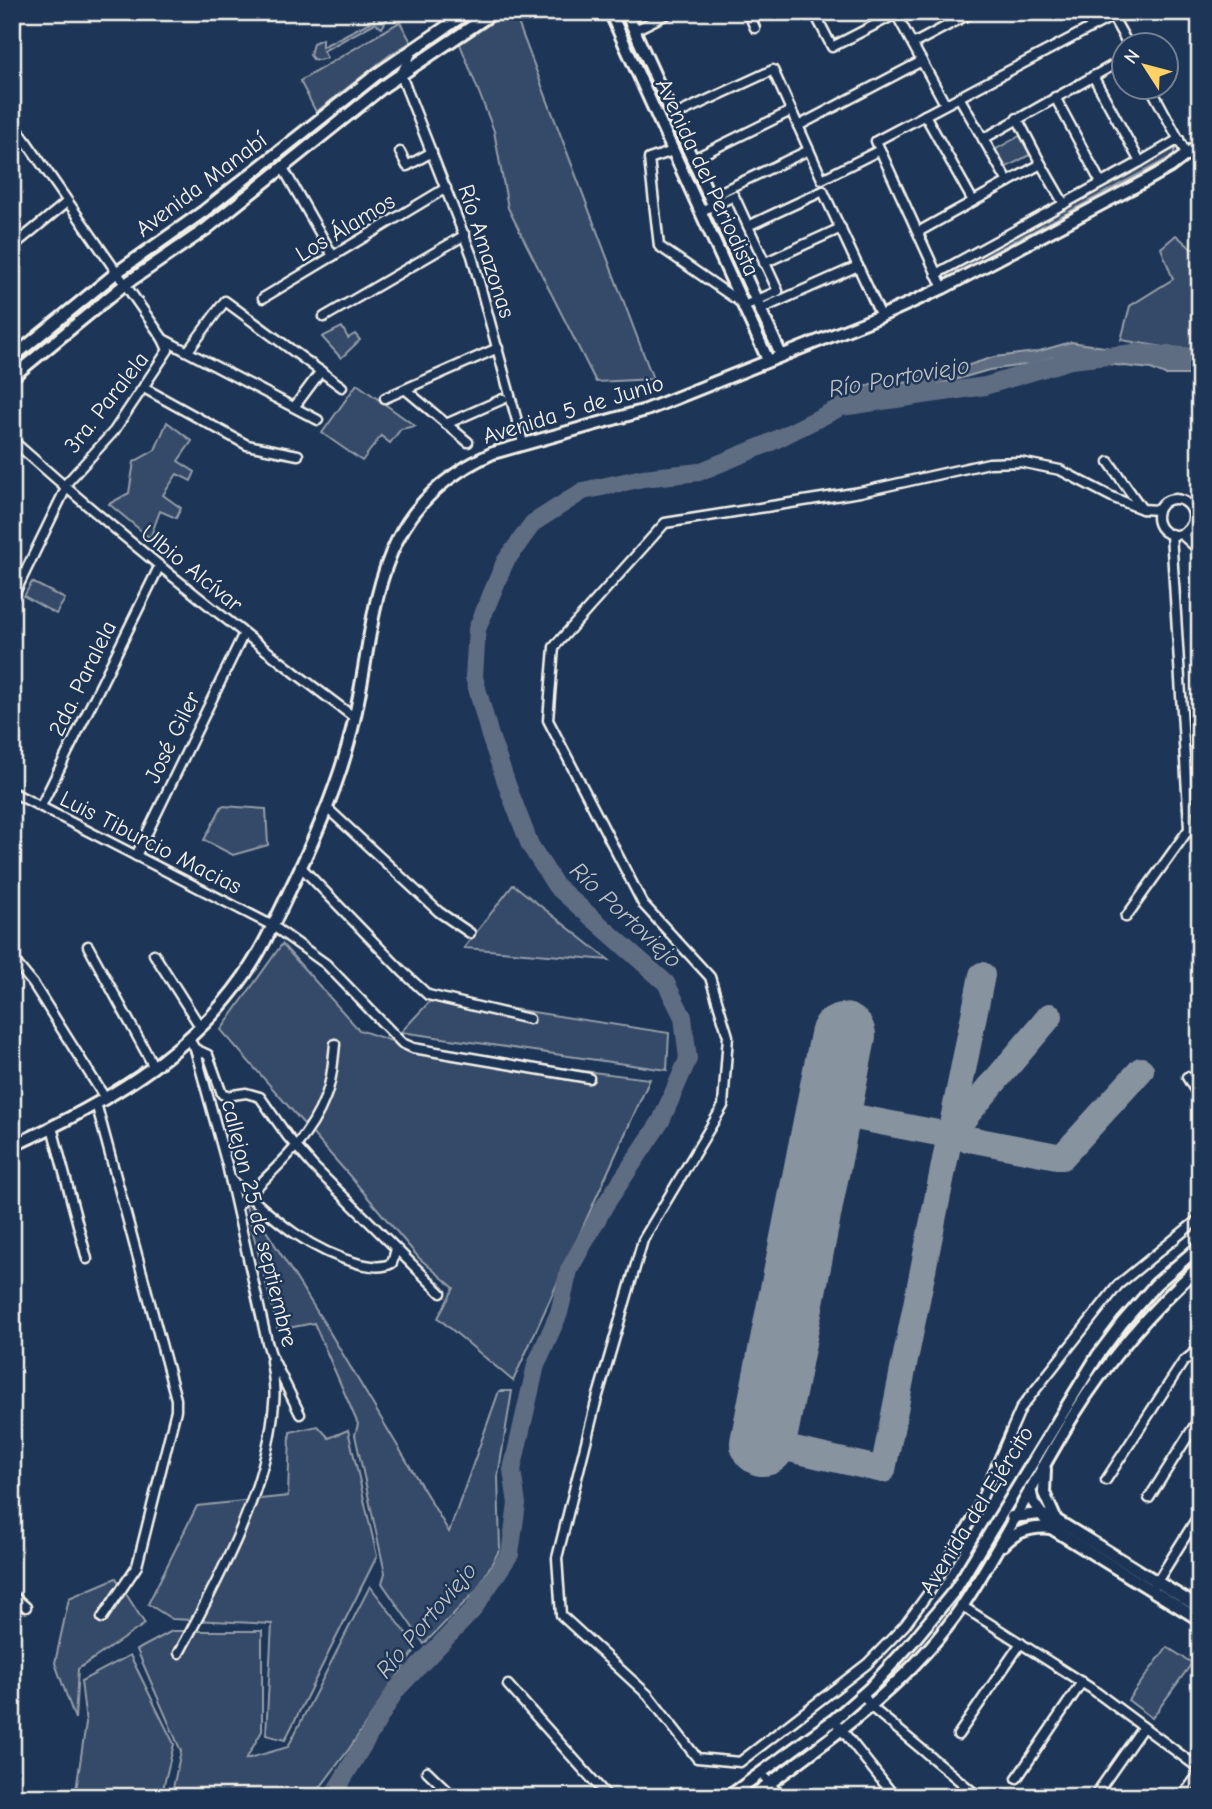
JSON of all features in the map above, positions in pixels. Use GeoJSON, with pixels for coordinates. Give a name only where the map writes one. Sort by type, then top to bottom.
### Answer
{"type":"FeatureCollection","features":[{"type":"Feature","properties":{"kind":"street","name":"Avenida Manabí"},"geometry":{"type":"LineString","coordinates":[[12,359],[116,273],[204,211],[376,75],[468,12]]}},
{"type":"Feature","properties":{"kind":"street","name":"Avenida Manabí"},"geometry":{"type":"LineString","coordinates":[[12,377],[124,285],[206,229],[401,75],[494,12]]}},
{"type":"Feature","properties":{"kind":"street","name":"Avenida del Periodista"},"geometry":{"type":"LineString","coordinates":[[610,12],[768,360]]}},
{"type":"Feature","properties":{"kind":"street","name":"Avenida del Periodista"},"geometry":{"type":"LineString","coordinates":[[626,12],[781,355]]}},
{"type":"Feature","properties":{"kind":"street"},"geometry":{"type":"LineString","coordinates":[[635,30],[671,12]]}},
{"type":"Feature","properties":{"kind":"street"},"geometry":{"type":"LineString","coordinates":[[748,12],[755,28]]}},
{"type":"Feature","properties":{"kind":"street"},"geometry":{"type":"LineString","coordinates":[[814,12],[832,47],[892,14],[913,44],[945,104]]}},
{"type":"Feature","properties":{"kind":"street"},"geometry":{"type":"LineString","coordinates":[[913,44],[973,12]]}},
{"type":"Feature","properties":{"kind":"street"},"geometry":{"type":"LineString","coordinates":[[943,288],[876,141],[1112,14],[1122,32]]}},
{"type":"Feature","properties":{"kind":"street","name":"Avenida Manabí"},"geometry":{"type":"LineString","coordinates":[[401,75],[417,46]]}},
{"type":"Feature","properties":{"kind":"street"},"geometry":{"type":"LineString","coordinates":[[798,127],[922,61]]}},
{"type":"Feature","properties":{"kind":"street"},"geometry":{"type":"LineString","coordinates":[[983,139],[1110,68]]}},
{"type":"Feature","properties":{"kind":"street"},"geometry":{"type":"LineString","coordinates":[[673,116],[773,70],[822,178],[880,150]]}},
{"type":"Feature","properties":{"kind":"street","name":"Río Amazonas"},"geometry":{"type":"LineString","coordinates":[[401,75],[465,235],[523,443]]}},
{"type":"Feature","properties":{"kind":"street"},"geometry":{"type":"LineString","coordinates":[[1093,76],[1140,162]]}},
{"type":"Feature","properties":{"kind":"street"},"geometry":{"type":"LineString","coordinates":[[959,97],[1008,182]]}},
{"type":"Feature","properties":{"kind":"street"},"geometry":{"type":"LineString","coordinates":[[1055,97],[1101,184]]}},
{"type":"Feature","properties":{"kind":"street"},"geometry":{"type":"LineString","coordinates":[[1159,102],[1187,155]]}},
{"type":"Feature","properties":{"kind":"street"},"geometry":{"type":"LineString","coordinates":[[693,159],[791,111]]}},
{"type":"Feature","properties":{"kind":"street"},"geometry":{"type":"LineString","coordinates":[[925,115],[973,201]]}},
{"type":"Feature","properties":{"kind":"street"},"geometry":{"type":"LineString","coordinates":[[1017,118],[1064,204]]}},
{"type":"Feature","properties":{"kind":"street"},"geometry":{"type":"LineString","coordinates":[[12,121],[163,339],[318,420]]}},
{"type":"Feature","properties":{"kind":"street"},"geometry":{"type":"LineString","coordinates":[[936,274],[1179,139]]}},
{"type":"Feature","properties":{"kind":"street","name":"Avenida 5 de Junio"},"geometry":{"type":"LineString","coordinates":[[12,1146],[100,1101],[192,1044],[201,1028],[245,975],[273,926],[301,867],[340,772],[355,718],[380,584],[392,549],[401,530],[421,502],[450,477],[482,458],[523,443],[646,410],[881,316],[943,288],[1147,180],[1200,144]]}},
{"type":"Feature","properties":{"kind":"street"},"geometry":{"type":"LineString","coordinates":[[701,211],[712,201],[809,150]]}},
{"type":"Feature","properties":{"kind":"street"},"geometry":{"type":"LineString","coordinates":[[673,151],[649,159],[659,246],[743,305],[759,305],[858,266]]}},
{"type":"Feature","properties":{"kind":"street"},"geometry":{"type":"LineString","coordinates":[[400,152],[407,166],[432,152]]}},
{"type":"Feature","properties":{"kind":"street"},"geometry":{"type":"LineString","coordinates":[[918,232],[1041,164]]}},
{"type":"Feature","properties":{"kind":"street"},"geometry":{"type":"LineString","coordinates":[[283,168],[333,256]]}},
{"type":"Feature","properties":{"kind":"street","name":"Los Álamos"},"geometry":{"type":"LineString","coordinates":[[263,298],[446,188]]}},
{"type":"Feature","properties":{"kind":"street"},"geometry":{"type":"LineString","coordinates":[[748,226],[823,191],[881,316]]}},
{"type":"Feature","properties":{"kind":"street"},"geometry":{"type":"LineString","coordinates":[[712,201],[734,196],[778,291],[759,305]]}},
{"type":"Feature","properties":{"kind":"street"},"geometry":{"type":"LineString","coordinates":[[12,247],[67,202]]}},
{"type":"Feature","properties":{"kind":"street"},"geometry":{"type":"LineString","coordinates":[[764,263],[841,228]]}},
{"type":"Feature","properties":{"kind":"street"},"geometry":{"type":"LineString","coordinates":[[324,317],[465,235]]}},
{"type":"Feature","properties":{"kind":"street"},"geometry":{"type":"LineString","coordinates":[[188,351],[225,301],[342,387]]}},
{"type":"Feature","properties":{"kind":"street","name":"3ra. Paralela"},"geometry":{"type":"LineString","coordinates":[[12,599],[65,487],[114,431],[166,355],[167,345],[163,339]]}},
{"type":"Feature","properties":{"kind":"street"},"geometry":{"type":"LineString","coordinates":[[385,398],[498,348]]}},
{"type":"Feature","properties":{"kind":"street"},"geometry":{"type":"LineString","coordinates":[[295,406],[321,371]]}},
{"type":"Feature","properties":{"kind":"street"},"geometry":{"type":"LineString","coordinates":[[144,388],[247,445],[298,455]]}},
{"type":"Feature","properties":{"kind":"street"},"geometry":{"type":"LineString","coordinates":[[406,390],[468,442]]}},
{"type":"Feature","properties":{"kind":"street"},"geometry":{"type":"LineString","coordinates":[[446,424],[503,399]]}},
{"type":"Feature","properties":{"kind":"street","name":"Ulbio Alcívar"},"geometry":{"type":"LineString","coordinates":[[12,440],[159,567],[243,635],[355,718]]}},
{"type":"Feature","properties":{"kind":"street"},"geometry":{"type":"LineString","coordinates":[[1158,510],[1142,509],[1114,498],[1060,470],[1020,462],[989,463],[860,492],[665,523],[554,647],[548,720],[643,904],[710,977],[728,1036],[723,1106],[643,1240],[602,1380],[557,1558],[561,1615],[648,1695],[697,1758],[740,1762],[867,1664],[905,1625],[930,1591],[974,1516],[1021,1408],[1118,1285],[1200,1218]]}},
{"type":"Feature","properties":{"kind":"street"},"geometry":{"type":"LineString","coordinates":[[1109,462],[1142,509]]}},
{"type":"Feature","properties":{"kind":"street"},"geometry":{"type":"LineString","coordinates":[[1171,499],[1183,500],[1195,509],[1196,522],[1181,534],[1165,532],[1158,522],[1158,510],[1171,499]]}},
{"type":"Feature","properties":{"kind":"street"},"geometry":{"type":"LineString","coordinates":[[1126,917],[1189,829],[1171,534]]}},
{"type":"Feature","properties":{"kind":"street"},"geometry":{"type":"LineString","coordinates":[[1181,534],[1200,551]]}},
{"type":"Feature","properties":{"kind":"street","name":"2da. Paralela"},"geometry":{"type":"LineString","coordinates":[[41,806],[159,567]]}},
{"type":"Feature","properties":{"kind":"street","name":"José Giler"},"geometry":{"type":"LineString","coordinates":[[136,856],[243,635]]}},
{"type":"Feature","properties":{"kind":"street","name":"Luis Tiburcio Macias"},"geometry":{"type":"LineString","coordinates":[[12,792],[273,926],[326,964],[402,1043],[414,1048],[589,1078]]}},
{"type":"Feature","properties":{"kind":"street"},"geometry":{"type":"LineString","coordinates":[[1188,808],[1200,803]]}},
{"type":"Feature","properties":{"kind":"street"},"geometry":{"type":"LineString","coordinates":[[327,808],[439,912],[470,933]]}},
{"type":"Feature","properties":{"kind":"street"},"geometry":{"type":"LineString","coordinates":[[301,867],[428,995],[529,1018]]}},
{"type":"Feature","properties":{"kind":"street"},"geometry":{"type":"LineString","coordinates":[[88,946],[154,1067]]}},
{"type":"Feature","properties":{"kind":"street"},"geometry":{"type":"LineString","coordinates":[[154,954],[201,1028]]}},
{"type":"Feature","properties":{"kind":"street"},"geometry":{"type":"LineString","coordinates":[[12,958],[34,985],[100,1101],[176,1399],[176,1410],[137,1566],[102,1618]]}},
{"type":"Feature","properties":{"kind":"street"},"geometry":{"type":"LineString","coordinates":[[192,1044],[208,1055],[222,1094],[226,1096],[246,1093],[260,1097],[297,1147],[441,1293]]}},
{"type":"Feature","properties":{"kind":"street","name":"callejon 25 de septiembre"},"geometry":{"type":"LineString","coordinates":[[192,1044],[230,1180],[271,1355],[300,1414]]}},
{"type":"Feature","properties":{"kind":"street"},"geometry":{"type":"LineString","coordinates":[[236,1206],[297,1147],[325,1098],[332,1072],[335,1044]]}},
{"type":"Feature","properties":{"kind":"street"},"geometry":{"type":"LineString","coordinates":[[1187,1077],[1200,1098]]}},
{"type":"Feature","properties":{"kind":"street"},"geometry":{"type":"LineString","coordinates":[[52,1127],[87,1259]]}},
{"type":"Feature","properties":{"kind":"street"},"geometry":{"type":"LineString","coordinates":[[230,1180],[281,1224],[338,1258],[369,1266],[386,1266],[395,1258],[396,1249]]}},
{"type":"Feature","properties":{"kind":"street","name":"Avenida del Ejército"},"geometry":{"type":"LineString","coordinates":[[728,1797],[835,1719],[913,1642],[955,1590],[1086,1373],[1122,1323],[1156,1284],[1200,1246]]}},
{"type":"Feature","properties":{"kind":"street","name":"Avenida del Ejército"},"geometry":{"type":"LineString","coordinates":[[751,1797],[871,1707],[923,1656],[962,1606],[1074,1415],[1109,1364],[1159,1304],[1200,1266]]}},
{"type":"Feature","properties":{"kind":"street"},"geometry":{"type":"LineString","coordinates":[[1106,1480],[1183,1362],[1200,1348]]}},
{"type":"Feature","properties":{"kind":"street"},"geometry":{"type":"LineString","coordinates":[[179,1653],[231,1549],[260,1474],[268,1446],[274,1405],[271,1355]]}},
{"type":"Feature","properties":{"kind":"street"},"geometry":{"type":"LineString","coordinates":[[1149,1498],[1200,1417]]}},
{"type":"Feature","properties":{"kind":"street"},"geometry":{"type":"LineString","coordinates":[[1035,1458],[1030,1492],[1040,1514],[1154,1586],[1200,1620]]}},
{"type":"Feature","properties":{"kind":"street"},"geometry":{"type":"LineString","coordinates":[[1046,1464],[1044,1493],[1053,1524]]}},
{"type":"Feature","properties":{"kind":"street"},"geometry":{"type":"LineString","coordinates":[[1154,1586],[1200,1513]]}},
{"type":"Feature","properties":{"kind":"street"},"geometry":{"type":"LineString","coordinates":[[994,1526],[1016,1516],[1040,1514]]}},
{"type":"Feature","properties":{"kind":"street"},"geometry":{"type":"LineString","coordinates":[[993,1555],[1010,1538],[1023,1530],[1053,1524]]}},
{"type":"Feature","properties":{"kind":"street"},"geometry":{"type":"LineString","coordinates":[[1154,1586],[1200,1608]]}},
{"type":"Feature","properties":{"kind":"street"},"geometry":{"type":"LineString","coordinates":[[12,1595],[26,1607]]}},
{"type":"Feature","properties":{"kind":"street"},"geometry":{"type":"LineString","coordinates":[[962,1606],[1082,1682],[1200,1770],[1182,1797]]}},
{"type":"Feature","properties":{"kind":"street"},"geometry":{"type":"LineString","coordinates":[[958,1735],[1021,1643]]}},
{"type":"Feature","properties":{"kind":"street"},"geometry":{"type":"LineString","coordinates":[[1017,1778],[1082,1682]]}},
{"type":"Feature","properties":{"kind":"street"},"geometry":{"type":"LineString","coordinates":[[508,1685],[608,1797]]}},
{"type":"Feature","properties":{"kind":"street"},"geometry":{"type":"LineString","coordinates":[[863,1694],[871,1707],[979,1797]]}},
{"type":"Feature","properties":{"kind":"street"},"geometry":{"type":"LineString","coordinates":[[835,1719],[841,1731],[895,1797]]}},
{"type":"Feature","properties":{"kind":"street"},"geometry":{"type":"LineString","coordinates":[[1094,1797],[1143,1727]]}},
{"type":"Feature","properties":{"kind":"street"},"geometry":{"type":"LineString","coordinates":[[427,1771],[454,1797]]}},
{"type":"Feature","properties":{"kind":"street"},"geometry":{"type":"LineString","coordinates":[[761,1773],[781,1797]]}},
{"type":"Feature","properties":{"kind":"shaded area"},"geometry":{"type":"Polygon","coordinates":[[[375,12],[385,14],[387,19],[382,28],[375,23],[323,51],[327,58],[318,60],[310,55],[313,43],[322,39],[322,47],[374,20],[375,12]]]}},
{"type":"Feature","properties":{"kind":"shaded area"},"geometry":{"type":"Polygon","coordinates":[[[508,12],[514,12],[653,379],[596,382],[508,208],[494,131],[460,44],[508,12]]]}},
{"type":"Feature","properties":{"kind":"shaded area"},"geometry":{"type":"Polygon","coordinates":[[[400,22],[411,42],[391,54],[316,112],[300,81],[400,22]]]}},
{"type":"Feature","properties":{"kind":"shaded area"},"geometry":{"type":"Polygon","coordinates":[[[1025,133],[1035,152],[1001,170],[991,152],[1025,133]]]}},
{"type":"Feature","properties":{"kind":"shaded area"},"geometry":{"type":"Polygon","coordinates":[[[1175,148],[1174,154],[1169,158],[948,277],[946,272],[1175,148]]]}},
{"type":"Feature","properties":{"kind":"shaded area"},"geometry":{"type":"Polygon","coordinates":[[[1176,235],[1192,249],[1200,246],[1200,353],[1121,340],[1130,306],[1173,279],[1161,248],[1176,235]]]}},
{"type":"Feature","properties":{"kind":"shaded area"},"geometry":{"type":"Polygon","coordinates":[[[342,327],[348,338],[355,334],[360,340],[341,358],[322,337],[342,327]]]}},
{"type":"Feature","properties":{"kind":"shaded area"},"geometry":{"type":"Polygon","coordinates":[[[1071,342],[1117,349],[1135,356],[1167,358],[1180,363],[1200,362],[1200,375],[1165,375],[1151,369],[1072,357],[1053,357],[1032,364],[989,370],[910,393],[847,402],[842,399],[855,383],[858,386],[866,386],[876,382],[909,382],[944,368],[966,366],[994,357],[1036,352],[1071,342]]]}},
{"type":"Feature","properties":{"kind":"shaded area"},"geometry":{"type":"Polygon","coordinates":[[[357,384],[415,426],[401,429],[390,443],[381,436],[362,461],[322,433],[357,384]]]}},
{"type":"Feature","properties":{"kind":"shaded area"},"geometry":{"type":"Polygon","coordinates":[[[167,422],[192,441],[178,461],[195,472],[191,481],[177,474],[163,495],[181,508],[176,518],[160,511],[150,538],[109,504],[129,493],[134,462],[155,450],[167,422]]]}},
{"type":"Feature","properties":{"kind":"shaded area"},"geometry":{"type":"Polygon","coordinates":[[[32,582],[65,599],[56,614],[24,596],[32,582]]]}},
{"type":"Feature","properties":{"kind":"shaded area"},"geometry":{"type":"Polygon","coordinates":[[[222,806],[266,809],[268,845],[233,855],[204,840],[222,806]]]}},
{"type":"Feature","properties":{"kind":"shaded area"},"geometry":{"type":"Polygon","coordinates":[[[514,885],[609,960],[464,948],[514,885]]]}},
{"type":"Feature","properties":{"kind":"shaded area"},"geometry":{"type":"Polygon","coordinates":[[[282,944],[359,1030],[421,1051],[650,1079],[513,1381],[438,1318],[454,1288],[419,1258],[221,1030],[282,944]]]}},
{"type":"Feature","properties":{"kind":"shaded area"},"geometry":{"type":"Polygon","coordinates":[[[434,997],[669,1033],[667,1070],[401,1032],[434,997]]]}},
{"type":"Feature","properties":{"kind":"shaded area"},"geometry":{"type":"Polygon","coordinates":[[[243,1194],[323,1321],[449,1532],[499,1391],[512,1391],[498,1476],[500,1549],[477,1590],[424,1644],[382,1583],[385,1573],[355,1435],[358,1424],[314,1323],[278,1330],[243,1194]]]}},
{"type":"Feature","properties":{"kind":"shaded area"},"geometry":{"type":"Polygon","coordinates":[[[318,1426],[329,1438],[348,1430],[377,1556],[285,1740],[266,1735],[272,1624],[172,1619],[148,1604],[197,1506],[288,1496],[290,1432],[318,1426]]]}},
{"type":"Feature","properties":{"kind":"shaded area"},"geometry":{"type":"Polygon","coordinates":[[[116,1578],[145,1624],[78,1669],[75,1719],[55,1663],[69,1598],[116,1578]]]}},
{"type":"Feature","properties":{"kind":"shaded area"},"geometry":{"type":"Polygon","coordinates":[[[370,1586],[417,1647],[349,1749],[313,1797],[171,1797],[181,1751],[137,1650],[172,1631],[262,1631],[262,1731],[246,1759],[288,1747],[370,1586]]]}},
{"type":"Feature","properties":{"kind":"shaded area"},"geometry":{"type":"Polygon","coordinates":[[[1167,1647],[1192,1663],[1152,1718],[1128,1700],[1167,1647]]]}},
{"type":"Feature","properties":{"kind":"shaded area"},"geometry":{"type":"Polygon","coordinates":[[[130,1655],[174,1744],[161,1797],[75,1797],[86,1723],[81,1681],[130,1655]]]}},
{"type":"Feature","properties":{"kind":"waterway","name":"Río Portoviejo"},"geometry":{"type":"LineString","coordinates":[[332,1797],[396,1690],[472,1611],[510,1554],[517,1504],[512,1470],[536,1365],[559,1313],[569,1270],[605,1205],[661,1121],[688,1059],[683,1017],[666,983],[556,886],[530,845],[510,793],[490,736],[474,677],[477,629],[505,562],[533,523],[583,491],[643,478],[699,472],[767,444],[841,407],[985,386],[1071,360],[1134,353],[1200,357]]}},
{"type":"Feature","properties":{"kind":"taxiway"},"geometry":{"type":"LineString","coordinates":[[763,1443],[883,1470],[982,975]]}},
{"type":"Feature","properties":{"kind":"taxiway"},"geometry":{"type":"LineString","coordinates":[[953,1131],[1050,1016]]}},
{"type":"Feature","properties":{"kind":"taxiway"},"geometry":{"type":"LineString","coordinates":[[829,1112],[1062,1157],[1141,1070]]}},
{"type":"Feature","properties":{"kind":"runway"},"geometry":{"type":"LineString","coordinates":[[763,1443],[843,1036]]}}]}
